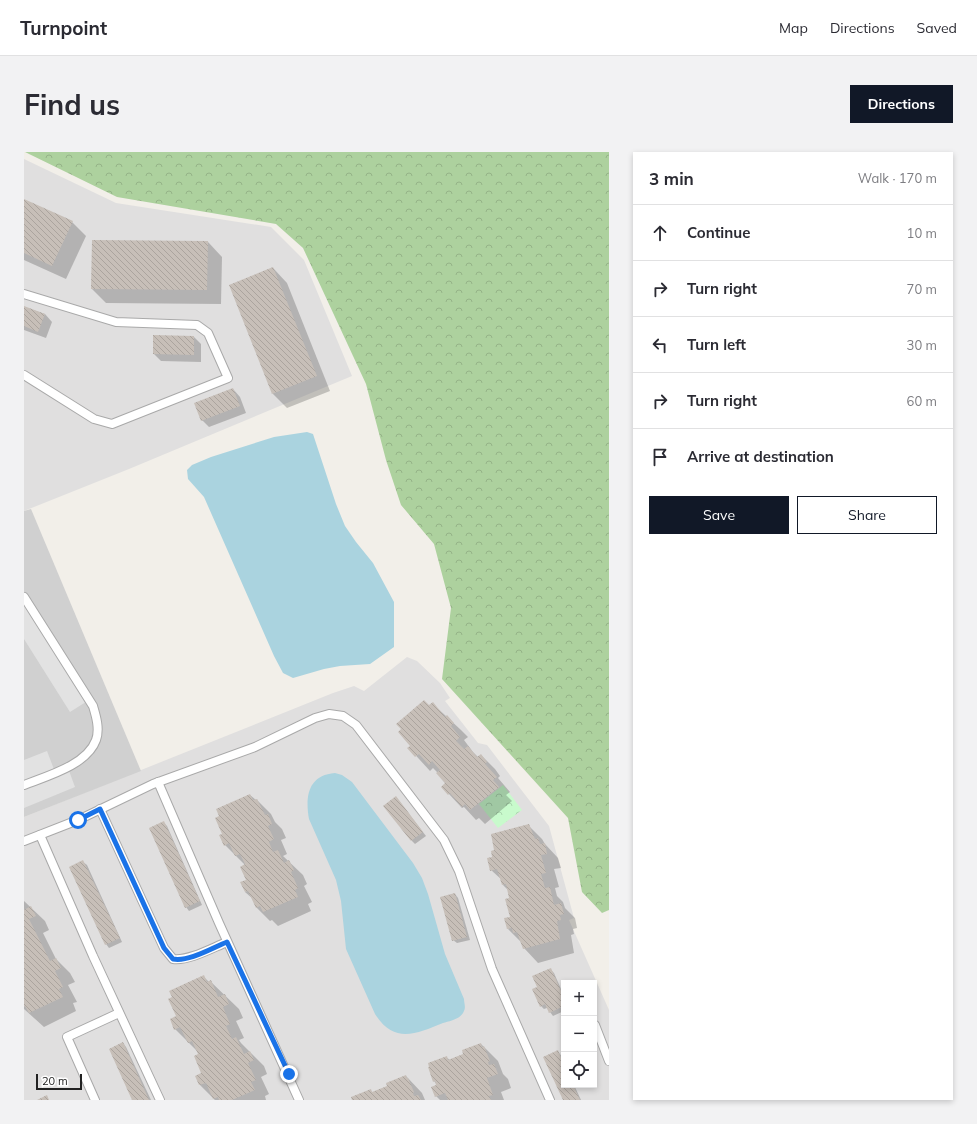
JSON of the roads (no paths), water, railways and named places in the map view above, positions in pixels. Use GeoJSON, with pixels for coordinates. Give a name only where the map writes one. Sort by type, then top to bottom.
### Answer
{"type":"FeatureCollection","features":[{"type":"Feature","properties":{"kind":"lane"},"geometry":{"type":"LineString","coordinates":[[24,294],[116,322],[196,325],[208,333],[228,378],[112,424],[94,419],[24,375]]}},
{"type":"Feature","properties":{"kind":"lane"},"geometry":{"type":"LineString","coordinates":[[24,598],[93,706],[98,721],[96,740],[85,757],[68,768],[24,785]]}},
{"type":"Feature","properties":{"kind":"lane"},"geometry":{"type":"LineString","coordinates":[[24,841],[78,820],[158,782],[255,747],[315,718],[329,714],[343,716],[356,724],[444,840],[459,871],[492,969],[550,1100]]}},
{"type":"Feature","properties":{"kind":"lane"},"geometry":{"type":"LineString","coordinates":[[158,782],[296,1099]]}},
{"type":"Feature","properties":{"kind":"lane"},"geometry":{"type":"LineString","coordinates":[[100,809],[164,948],[173,959],[179,960],[190,957],[227,942]]}},
{"type":"Feature","properties":{"kind":"lane"},"geometry":{"type":"LineString","coordinates":[[40,835],[160,1100]]}},
{"type":"Feature","properties":{"kind":"lane"},"geometry":{"type":"LineString","coordinates":[[95,1100],[67,1037],[119,1012]]}},
{"type":"Feature","properties":{"kind":"lane"},"geometry":{"type":"LineString","coordinates":[[597,1030],[609,1061]]}},
{"type":"Feature","properties":{"kind":"water"},"geometry":{"type":"Polygon","coordinates":[[[307,432],[313,434],[336,504],[345,526],[373,563],[394,602],[394,647],[370,664],[340,666],[293,678],[283,673],[274,656],[204,497],[188,479],[187,470],[192,465],[211,457],[274,437],[307,432]]]}},
{"type":"Feature","properties":{"kind":"water"},"geometry":{"type":"Polygon","coordinates":[[[335,773],[342,775],[352,782],[413,863],[422,878],[445,954],[464,999],[465,1006],[463,1014],[455,1019],[415,1033],[406,1034],[390,1030],[375,1014],[346,949],[341,901],[336,880],[309,819],[308,795],[310,788],[319,778],[335,773]]]}}]}
